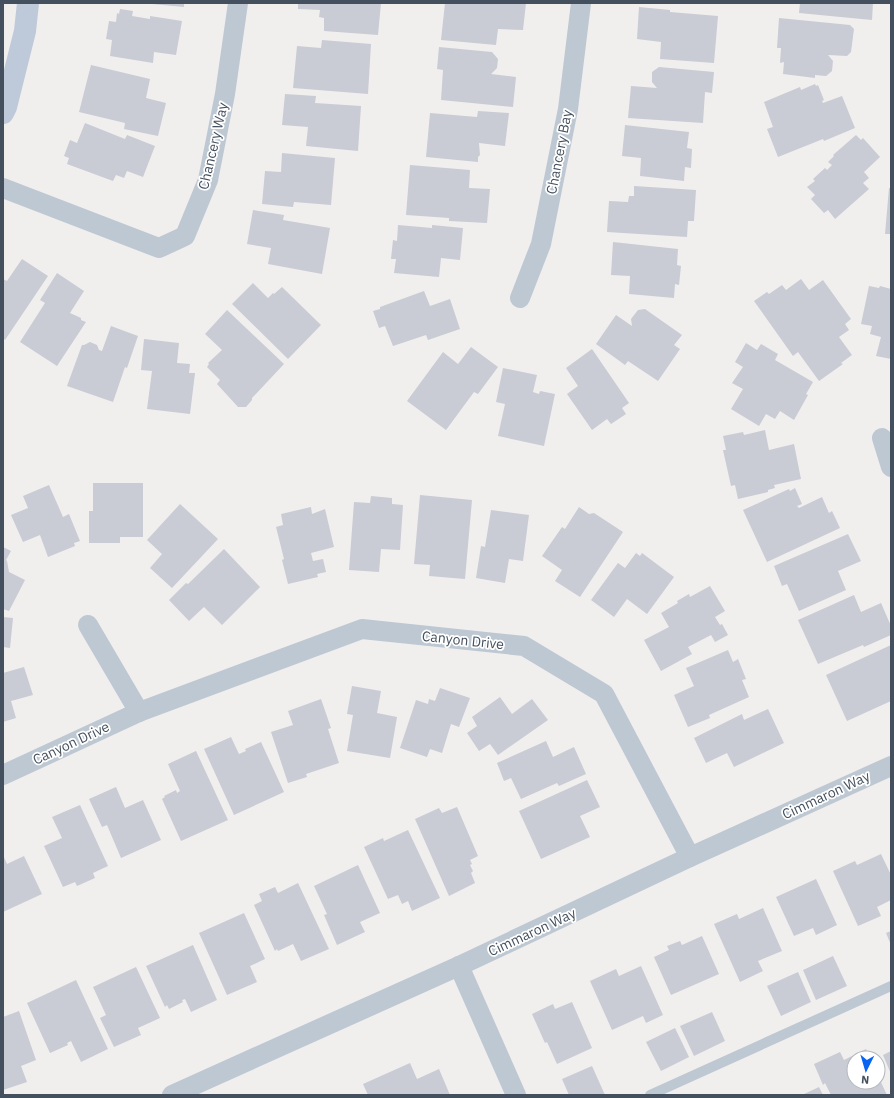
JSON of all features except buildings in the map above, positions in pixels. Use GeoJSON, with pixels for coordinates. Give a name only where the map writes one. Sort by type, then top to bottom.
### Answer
{"type":"FeatureCollection","features":[{"type":"Feature","properties":{"kind":"street"},"geometry":{"type":"LineString","coordinates":[[3,113],[6,107],[25,31],[28,3]]}},
{"type":"Feature","properties":{"kind":"street","name":"Chancery Way"},"geometry":{"type":"LineString","coordinates":[[3,188],[159,248],[185,236],[208,180],[225,94],[238,3]]}},
{"type":"Feature","properties":{"kind":"street","name":"Chancery Bay"},"geometry":{"type":"LineString","coordinates":[[520,298],[541,244],[568,109],[581,3]]}},
{"type":"Feature","properties":{"kind":"street"},"geometry":{"type":"LineString","coordinates":[[882,438],[891,467]]}},
{"type":"Feature","properties":{"kind":"street"},"geometry":{"type":"LineString","coordinates":[[88,625],[140,712]]}},
{"type":"Feature","properties":{"kind":"street","name":"Canyon Drive"},"geometry":{"type":"LineString","coordinates":[[3,774],[140,712],[362,629],[524,646],[604,694],[690,857]]}},
{"type":"Feature","properties":{"kind":"street","name":"Cimmaron Way"},"geometry":{"type":"LineString","coordinates":[[172,1095],[459,966],[690,857],[891,766]]}},
{"type":"Feature","properties":{"kind":"street"},"geometry":{"type":"LineString","coordinates":[[459,966],[516,1095]]}},
{"type":"Feature","properties":{"kind":"lane"},"geometry":{"type":"LineString","coordinates":[[650,1095],[891,986]]}}]}
